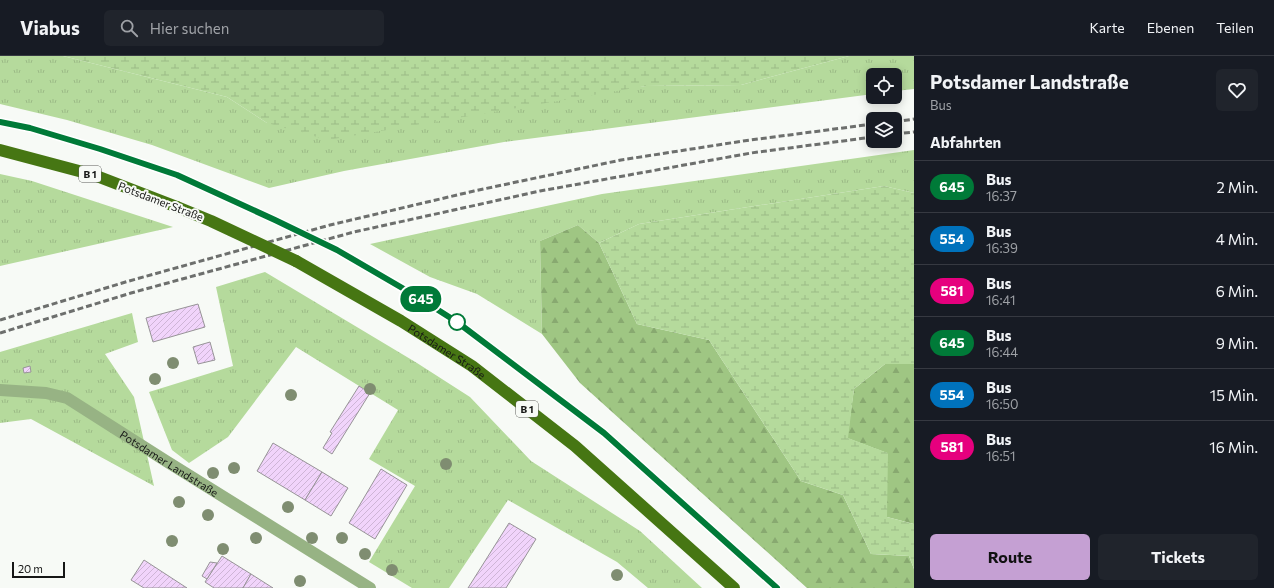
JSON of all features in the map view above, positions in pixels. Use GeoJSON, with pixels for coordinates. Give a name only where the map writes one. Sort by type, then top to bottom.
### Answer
{"type":"FeatureCollection","features":[{"type":"Feature","properties":{"kind":"main road","name":"Potsdamer Straße"},"geometry":{"type":"LineString","coordinates":[[0,150],[94,175],[211,221],[296,261],[401,321],[472,366],[575,446],[734,588]]}},
{"type":"Feature","properties":{"kind":"street","name":"Potsdamer Landstraße"},"geometry":{"type":"LineString","coordinates":[[0,390],[46,393],[67,398],[370,588]]}},
{"type":"Feature","properties":{"kind":"green space"},"geometry":{"type":"Polygon","coordinates":[[[0,56],[63,56],[227,97],[267,123],[646,86],[741,85],[849,56],[914,56],[914,89],[902,90],[902,68],[866,68],[866,95],[504,142],[344,171],[269,188],[152,145],[67,120],[0,104],[0,56]]]}},
{"type":"Feature","properties":{"kind":"green space"},"geometry":{"type":"Polygon","coordinates":[[[63,56],[849,56],[741,85],[646,86],[328,140],[267,123],[227,97],[63,56]]]}},
{"type":"Feature","properties":{"kind":"green space"},"geometry":{"type":"Polygon","coordinates":[[[914,150],[914,193],[884,186],[639,224],[599,243],[578,225],[540,241],[542,334],[477,294],[430,277],[370,244],[602,194],[914,150]]]}},
{"type":"Feature","properties":{"kind":"green space"},"geometry":{"type":"Polygon","coordinates":[[[0,174],[32,181],[173,227],[0,266],[0,174]]]}},
{"type":"Feature","properties":{"kind":"green space"},"geometry":{"type":"Polygon","coordinates":[[[884,186],[914,193],[914,364],[885,364],[854,389],[848,438],[888,453],[887,517],[914,524],[914,569],[909,556],[871,554],[843,495],[801,481],[709,340],[637,324],[599,243],[639,224],[884,186]]]}},
{"type":"Feature","properties":{"kind":"green space"},"geometry":{"type":"Polygon","coordinates":[[[578,225],[599,243],[637,324],[709,340],[801,481],[843,495],[871,554],[909,556],[914,569],[914,588],[807,588],[580,383],[542,334],[540,241],[578,225]]]}},
{"type":"Feature","properties":{"kind":"green space"},"geometry":{"type":"Polygon","coordinates":[[[265,272],[417,363],[470,397],[531,461],[640,531],[702,588],[648,588],[617,562],[508,500],[449,588],[412,588],[369,562],[415,486],[369,459],[398,410],[296,347],[228,437],[189,463],[172,450],[149,392],[233,366],[216,287],[265,272]]]}},
{"type":"Feature","properties":{"kind":"green space"},"geometry":{"type":"Polygon","coordinates":[[[132,313],[138,342],[105,354],[134,397],[154,486],[31,419],[0,423],[0,352],[132,313]]]}},
{"type":"Feature","properties":{"kind":"green space"},"geometry":{"type":"Polygon","coordinates":[[[885,364],[914,364],[914,524],[887,517],[887,453],[847,438],[854,389],[885,364]]]}},
{"type":"Feature","properties":{"kind":"building"},"geometry":{"type":"Polygon","coordinates":[[[198,304],[205,327],[153,342],[146,318],[198,304]]]}},
{"type":"Feature","properties":{"kind":"building"},"geometry":{"type":"Polygon","coordinates":[[[210,342],[215,360],[198,364],[193,347],[210,342]]]}},
{"type":"Feature","properties":{"kind":"building"},"geometry":{"type":"Polygon","coordinates":[[[30,366],[31,372],[24,373],[23,368],[30,366]]]}},
{"type":"Feature","properties":{"kind":"building"},"geometry":{"type":"Polygon","coordinates":[[[359,386],[370,393],[332,454],[323,448],[332,433],[330,432],[359,386]]]}},
{"type":"Feature","properties":{"kind":"building"},"geometry":{"type":"Polygon","coordinates":[[[273,443],[322,472],[305,500],[257,471],[273,443]]]}},
{"type":"Feature","properties":{"kind":"building"},"geometry":{"type":"Polygon","coordinates":[[[381,469],[407,485],[375,539],[349,523],[381,469]]]}},
{"type":"Feature","properties":{"kind":"building"},"geometry":{"type":"Polygon","coordinates":[[[322,472],[348,488],[331,516],[305,500],[322,472]]]}},
{"type":"Feature","properties":{"kind":"building"},"geometry":{"type":"Polygon","coordinates":[[[509,523],[536,539],[506,588],[468,588],[509,523]]]}},
{"type":"Feature","properties":{"kind":"building"},"geometry":{"type":"Polygon","coordinates":[[[222,556],[251,574],[243,588],[214,588],[205,582],[222,556]]]}},
{"type":"Feature","properties":{"kind":"building"},"geometry":{"type":"Polygon","coordinates":[[[144,560],[187,588],[144,588],[131,580],[144,560]]]}},
{"type":"Feature","properties":{"kind":"building"},"geometry":{"type":"Polygon","coordinates":[[[210,562],[217,563],[207,579],[202,576],[210,562]]]}},
{"type":"Feature","properties":{"kind":"building"},"geometry":{"type":"Polygon","coordinates":[[[251,574],[273,588],[243,588],[251,574]]]}},
{"type":"Feature","properties":{"kind":"railway"},"geometry":{"type":"LineString","coordinates":[[902,121],[914,119]]}},
{"type":"Feature","properties":{"kind":"railway"},"geometry":{"type":"LineString","coordinates":[[0,320],[129,281],[330,225],[474,191],[621,160],[743,141],[866,125]]}},
{"type":"Feature","properties":{"kind":"railway"},"geometry":{"type":"LineString","coordinates":[[902,133],[914,132]]}},
{"type":"Feature","properties":{"kind":"railway"},"geometry":{"type":"LineString","coordinates":[[0,333],[131,293],[354,232],[540,191],[751,153],[866,138]]}},
{"type":"Feature","properties":{"kind":"bus line","name":"645"},"geometry":{"type":"LineString","coordinates":[[0,122],[30,128],[100,149],[177,175],[337,250],[416,296],[457,322],[604,433],[777,588]]}}]}
